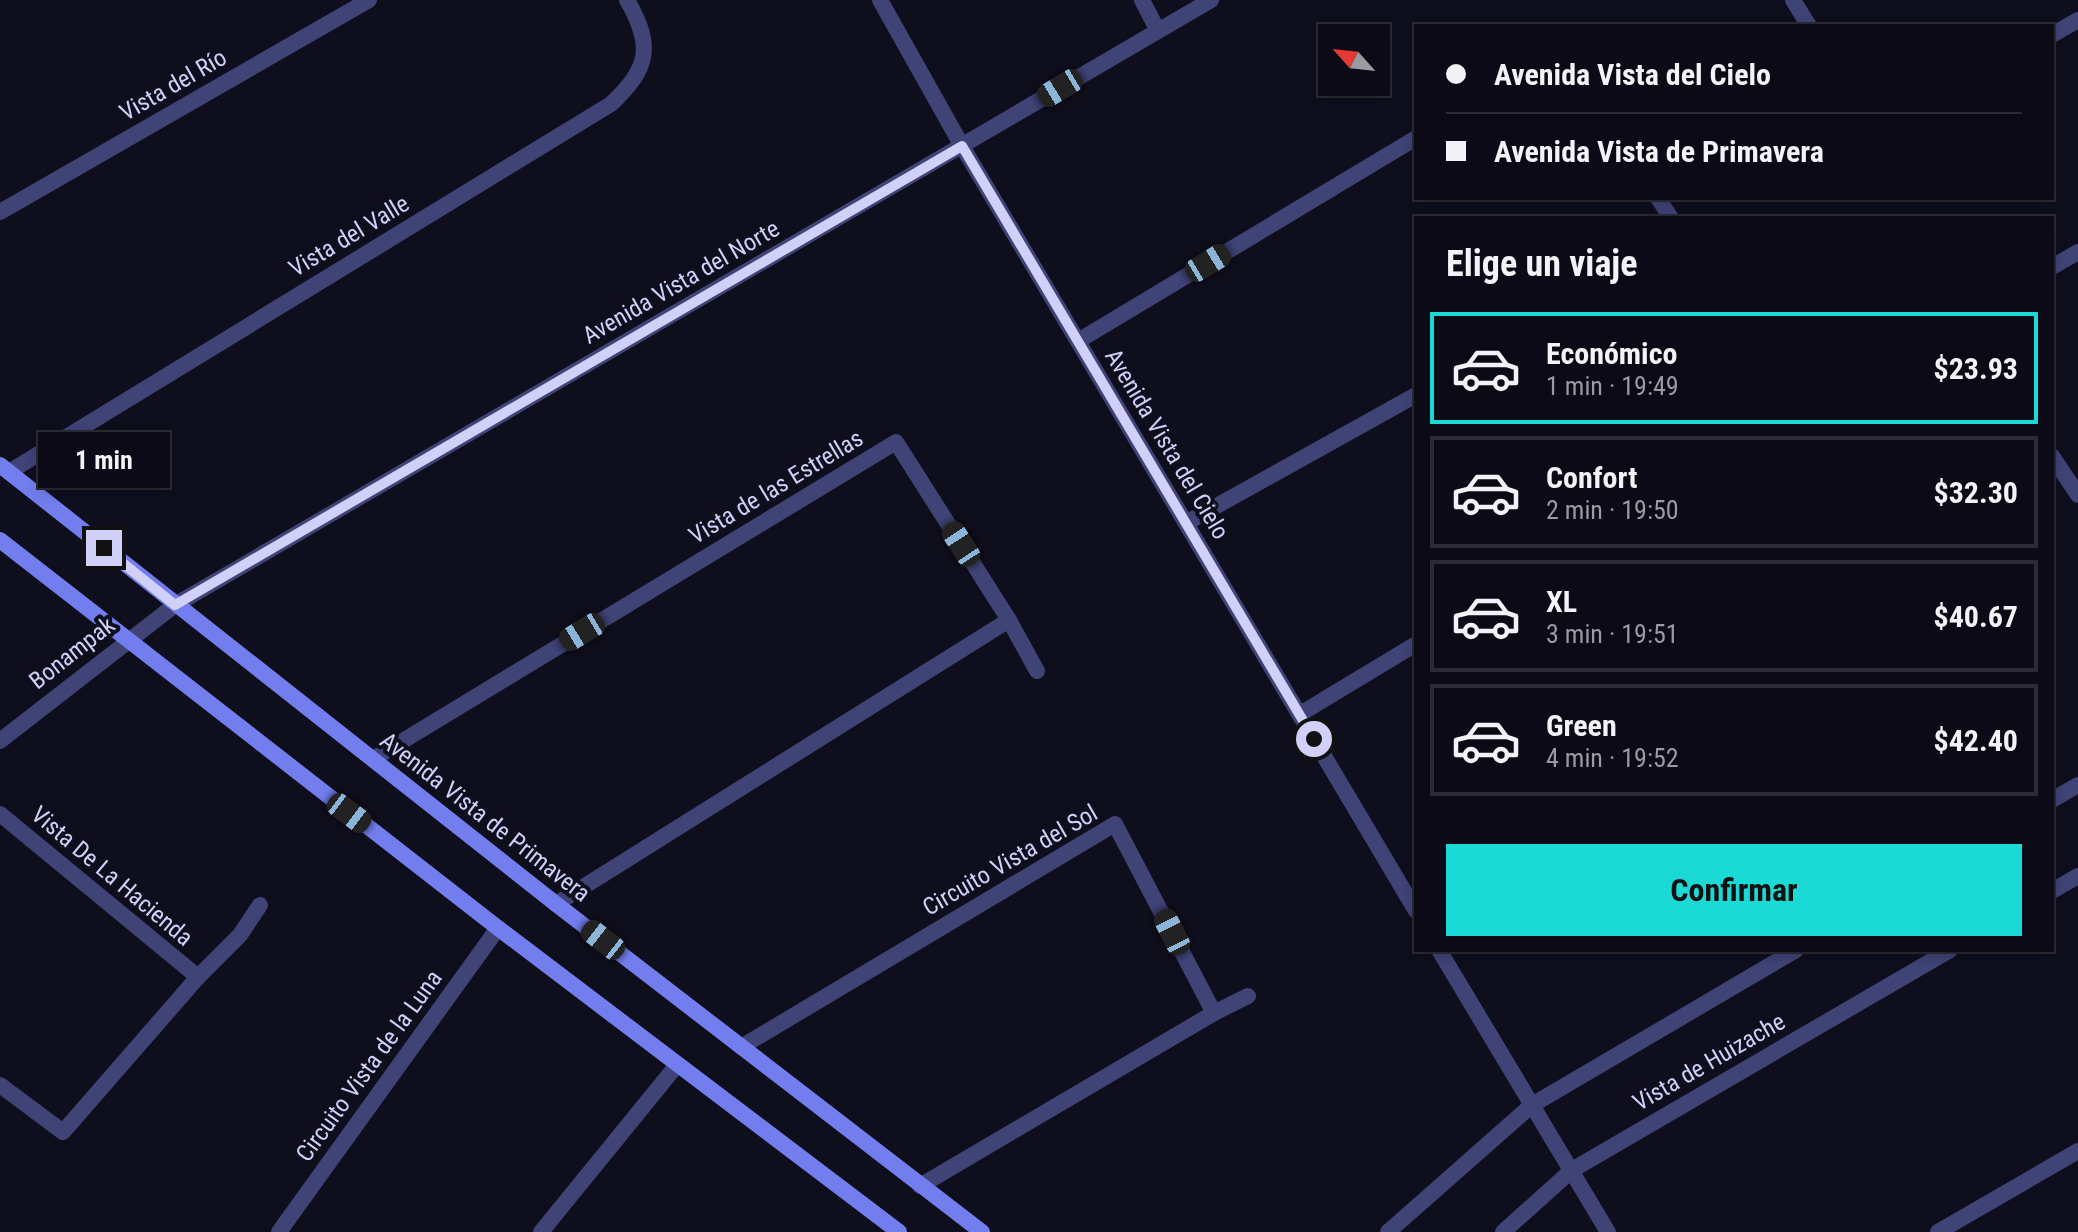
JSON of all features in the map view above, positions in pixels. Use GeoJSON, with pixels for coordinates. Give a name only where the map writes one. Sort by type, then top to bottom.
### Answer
{"type":"FeatureCollection","features":[{"type":"Feature","properties":{"kind":"main road","name":"Avenida Vista de Primavera"},"geometry":{"type":"LineString","coordinates":[[5,469],[556,904],[982,1232]]}},
{"type":"Feature","properties":{"kind":"main road"},"geometry":{"type":"LineString","coordinates":[[0,540],[126,642],[899,1232]]}},
{"type":"Feature","properties":{"kind":"street","name":"Vista del Río"},"geometry":{"type":"LineString","coordinates":[[0,212],[369,0]]}},
{"type":"Feature","properties":{"kind":"street","name":"Vista del Valle"},"geometry":{"type":"LineString","coordinates":[[5,469],[611,104],[628,89],[642,67],[647,45],[640,21],[627,0]]}},
{"type":"Feature","properties":{"kind":"street","name":"Avenida Vista del Cielo"},"geometry":{"type":"LineString","coordinates":[[880,0],[962,146],[1300,714],[1410,885]]}},
{"type":"Feature","properties":{"kind":"street"},"geometry":{"type":"LineString","coordinates":[[1142,0],[1158,31]]}},
{"type":"Feature","properties":{"kind":"street","name":"Avenida Vista del Norte"},"geometry":{"type":"LineString","coordinates":[[175,605],[1211,0]]}},
{"type":"Feature","properties":{"kind":"street"},"geometry":{"type":"LineString","coordinates":[[1793,0],[1808,24]]}},
{"type":"Feature","properties":{"kind":"street"},"geometry":{"type":"LineString","coordinates":[[2054,34],[2078,20]]}},
{"type":"Feature","properties":{"kind":"street"},"geometry":{"type":"LineString","coordinates":[[1078,341],[1414,139]]}},
{"type":"Feature","properties":{"kind":"street"},"geometry":{"type":"LineString","coordinates":[[2054,266],[2078,252]]}},
{"type":"Feature","properties":{"kind":"street"},"geometry":{"type":"LineString","coordinates":[[1186,523],[1414,396]]}},
{"type":"Feature","properties":{"kind":"street","name":"Vista de las Estrellas"},"geometry":{"type":"LineString","coordinates":[[373,759],[896,442],[1009,620]]}},
{"type":"Feature","properties":{"kind":"street"},"geometry":{"type":"LineString","coordinates":[[2054,459],[2078,495]]}},
{"type":"Feature","properties":{"kind":"street","name":"Bonampak"},"geometry":{"type":"LineString","coordinates":[[0,741],[175,605]]}},
{"type":"Feature","properties":{"kind":"street"},"geometry":{"type":"LineString","coordinates":[[556,904],[1009,620],[1037,671]]}},
{"type":"Feature","properties":{"kind":"street"},"geometry":{"type":"LineString","coordinates":[[1300,714],[1414,645]]}},
{"type":"Feature","properties":{"kind":"street"},"geometry":{"type":"LineString","coordinates":[[2054,799],[2078,785]]}},
{"type":"Feature","properties":{"kind":"street","name":"Vista De La Hacienda"},"geometry":{"type":"LineString","coordinates":[[0,814],[198,977],[63,1132],[0,1085]]}},
{"type":"Feature","properties":{"kind":"street","name":"Circuito Vista del Sol"},"geometry":{"type":"LineString","coordinates":[[741,1047],[1115,824],[1214,1013]]}},
{"type":"Feature","properties":{"kind":"street"},"geometry":{"type":"LineString","coordinates":[[2054,890],[2078,876]]}},
{"type":"Feature","properties":{"kind":"street"},"geometry":{"type":"LineString","coordinates":[[198,977],[240,935],[260,905]]}},
{"type":"Feature","properties":{"kind":"street","name":"Circuito Vista de la Luna"},"geometry":{"type":"LineString","coordinates":[[279,1232],[498,928]]}},
{"type":"Feature","properties":{"kind":"street"},"geometry":{"type":"LineString","coordinates":[[1440,952],[1608,1232]]}},
{"type":"Feature","properties":{"kind":"street"},"geometry":{"type":"LineString","coordinates":[[1388,1232],[1532,1105],[1793,952]]}},
{"type":"Feature","properties":{"kind":"street","name":"Vista de Huizache"},"geometry":{"type":"LineString","coordinates":[[1503,1232],[1572,1170],[1947,952]]}},
{"type":"Feature","properties":{"kind":"street"},"geometry":{"type":"LineString","coordinates":[[920,1186],[1248,996]]}},
{"type":"Feature","properties":{"kind":"street"},"geometry":{"type":"LineString","coordinates":[[541,1232],[677,1065]]}},
{"type":"Feature","properties":{"kind":"street"},"geometry":{"type":"LineString","coordinates":[[1938,1232],[2078,1151]]}},
{"type":"Feature","properties":{"kind":"route"},"geometry":{"type":"LineString","coordinates":[[104,548],[175,605],[962,146],[1314,739]]}}]}
